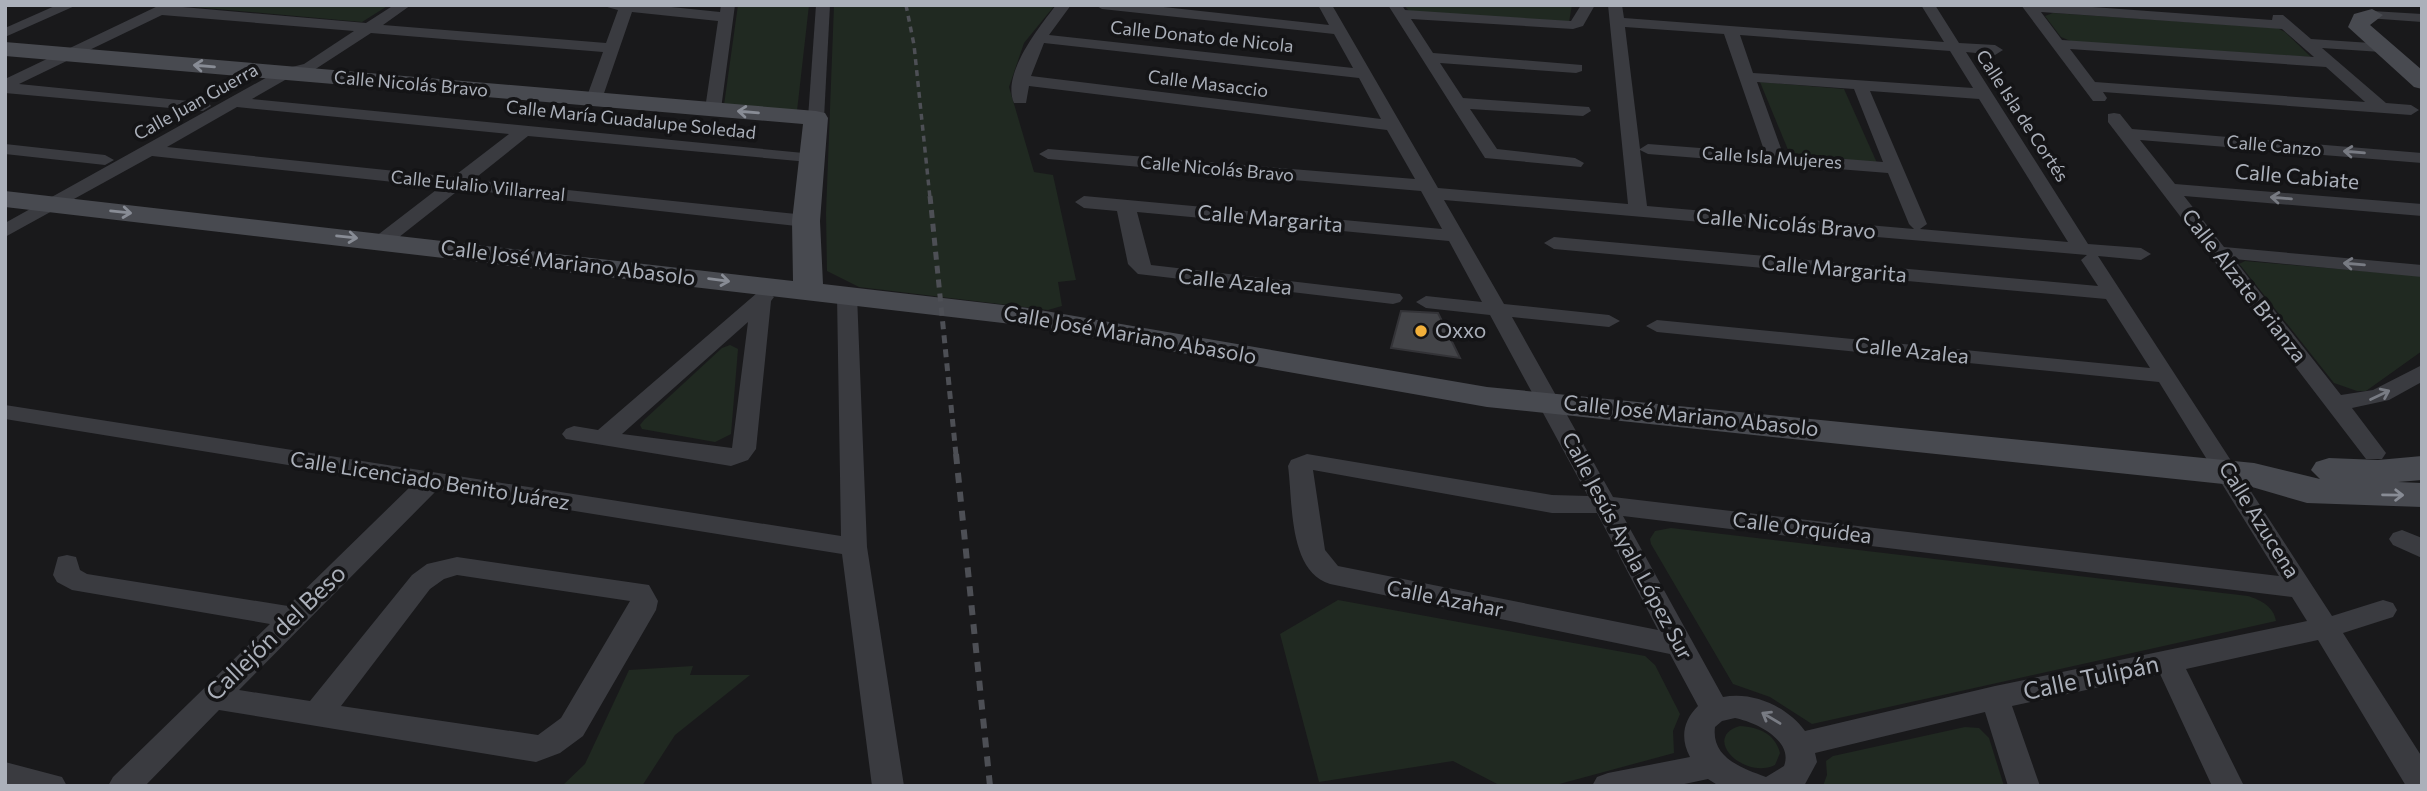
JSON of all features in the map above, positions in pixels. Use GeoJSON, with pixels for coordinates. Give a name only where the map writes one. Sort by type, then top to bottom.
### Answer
{"type":"FeatureCollection","features":[{"type":"Feature","properties":{"kind":"street"},"geometry":{"type":"LineString","coordinates":[[5,33],[70,5]]}},
{"type":"Feature","properties":{"kind":"street","name":"Calle Juan Guerra"},"geometry":{"type":"LineString","coordinates":[[5,231],[286,74],[309,67],[404,5]]}},
{"type":"Feature","properties":{"kind":"street"},"geometry":{"type":"LineString","coordinates":[[607,5],[727,11],[713,109]]}},
{"type":"Feature","properties":{"kind":"street"},"geometry":{"type":"LineString","coordinates":[[808,291],[806,221],[814,159],[823,5]]}},
{"type":"Feature","properties":{"kind":"street"},"geometry":{"type":"LineString","coordinates":[[1020,100],[1027,59],[1037,38],[1064,5]]}},
{"type":"Feature","properties":{"kind":"street"},"geometry":{"type":"LineString","coordinates":[[1102,5],[1339,30]]}},
{"type":"Feature","properties":{"kind":"street"},"geometry":{"type":"LineString","coordinates":[[1325,5],[1390,125],[1456,236]]}},
{"type":"Feature","properties":{"kind":"street"},"geometry":{"type":"LineString","coordinates":[[1397,9],[1577,24],[1588,5]]}},
{"type":"Feature","properties":{"kind":"street","name":"Calle Isla de Cortés"},"geometry":{"type":"LineString","coordinates":[[1928,5],[2087,254]]}},
{"type":"Feature","properties":{"kind":"street"},"geometry":{"type":"LineString","coordinates":[[2029,6],[2282,21],[2382,108]]}},
{"type":"Feature","properties":{"kind":"street"},"geometry":{"type":"LineString","coordinates":[[2029,6],[2101,100]]}},
{"type":"Feature","properties":{"kind":"street"},"geometry":{"type":"LineString","coordinates":[[594,99],[626,7]]}},
{"type":"Feature","properties":{"kind":"street"},"geometry":{"type":"LineString","coordinates":[[5,87],[166,8],[611,48]]}},
{"type":"Feature","properties":{"kind":"street"},"geometry":{"type":"LineString","coordinates":[[1397,9],[1493,155],[1575,163]]}},
{"type":"Feature","properties":{"kind":"street"},"geometry":{"type":"LineString","coordinates":[[1639,212],[1616,13],[1731,32],[1995,50]]}},
{"type":"Feature","properties":{"kind":"street"},"geometry":{"type":"LineString","coordinates":[[2422,18],[2372,15],[2361,18],[2359,27],[2422,82]]}},
{"type":"Feature","properties":{"kind":"street"},"geometry":{"type":"LineString","coordinates":[[2372,15],[2417,36]]}},
{"type":"Feature","properties":{"kind":"street"},"geometry":{"type":"LineString","coordinates":[[1731,32],[1776,159]]}},
{"type":"Feature","properties":{"kind":"street","name":"Calle Donato de Nicola"},"geometry":{"type":"LineString","coordinates":[[1037,38],[1362,74]]}},
{"type":"Feature","properties":{"kind":"street"},"geometry":{"type":"LineString","coordinates":[[2057,44],[2318,53],[2387,52]]}},
{"type":"Feature","properties":{"kind":"street","name":"Calle Nicolás Bravo"},"geometry":{"type":"LineString","coordinates":[[5,49],[816,118]]}},
{"type":"Feature","properties":{"kind":"street"},"geometry":{"type":"LineString","coordinates":[[1427,57],[1576,68]]}},
{"type":"Feature","properties":{"kind":"street"},"geometry":{"type":"LineString","coordinates":[[1747,77],[1983,94]]}},
{"type":"Feature","properties":{"kind":"street","name":"Calle Masaccio"},"geometry":{"type":"LineString","coordinates":[[1022,80],[1390,125]]}},
{"type":"Feature","properties":{"kind":"street"},"geometry":{"type":"LineString","coordinates":[[1860,85],[1918,224]]}},
{"type":"Feature","properties":{"kind":"street"},"geometry":{"type":"LineString","coordinates":[[2090,86],[2411,110]]}},
{"type":"Feature","properties":{"kind":"street"},"geometry":{"type":"LineString","coordinates":[[5,87],[203,106]]}},
{"type":"Feature","properties":{"kind":"street","name":"Calle María Guadalupe Soledad"},"geometry":{"type":"LineString","coordinates":[[234,103],[814,159]]}},
{"type":"Feature","properties":{"kind":"street"},"geometry":{"type":"LineString","coordinates":[[1459,103],[1583,111]]}},
{"type":"Feature","properties":{"kind":"street","name":"Calle Canzo"},"geometry":{"type":"LineString","coordinates":[[2121,126],[2422,158]]}},
{"type":"Feature","properties":{"kind":"street","name":"Calle Alzate Brianza"},"geometry":{"type":"LineString","coordinates":[[2121,126],[2374,453]]}},
{"type":"Feature","properties":{"kind":"street"},"geometry":{"type":"LineString","coordinates":[[382,241],[524,131]]}},
{"type":"Feature","properties":{"kind":"street"},"geometry":{"type":"LineString","coordinates":[[5,149],[106,160]]}},
{"type":"Feature","properties":{"kind":"street","name":"Calle Isla Mujeres"},"geometry":{"type":"LineString","coordinates":[[1648,149],[1896,168]]}},
{"type":"Feature","properties":{"kind":"street","name":"Calle Eulalio Villarreal"},"geometry":{"type":"LineString","coordinates":[[149,150],[806,221]]}},
{"type":"Feature","properties":{"kind":"street","name":"Calle Nicolás Bravo"},"geometry":{"type":"LineString","coordinates":[[1048,154],[2087,254],[2141,254]]}},
{"type":"Feature","properties":{"kind":"street","name":"Calle Cabiate"},"geometry":{"type":"LineString","coordinates":[[2169,189],[2422,210]]}},
{"type":"Feature","properties":{"kind":"street","name":"Calle José Mariano Abasolo"},"geometry":{"type":"LineString","coordinates":[[5,199],[382,241],[767,294],[808,291],[1028,317],[1487,397],[1549,401],[2241,474],[2307,491],[2422,495]]}},
{"type":"Feature","properties":{"kind":"street","name":"Calle Margarita"},"geometry":{"type":"LineString","coordinates":[[1084,202],[1456,236]]}},
{"type":"Feature","properties":{"kind":"street","name":"Calle Azalea"},"geometry":{"type":"LineString","coordinates":[[1126,206],[1138,264],[1145,270],[1393,298]]}},
{"type":"Feature","properties":{"kind":"street","name":"Calle Jesús Ayala López Sur"},"geometry":{"type":"LineString","coordinates":[[1456,236],[1606,505],[1715,710]]}},
{"type":"Feature","properties":{"kind":"street","name":"Calle Margarita"},"geometry":{"type":"LineString","coordinates":[[1554,243],[2115,294]]}},
{"type":"Feature","properties":{"kind":"street"},"geometry":{"type":"LineString","coordinates":[[2218,252],[2422,271]]}},
{"type":"Feature","properties":{"kind":"street","name":"Calle Azucena"},"geometry":{"type":"LineString","coordinates":[[2087,254],[2167,376],[2241,474],[2301,588],[2422,784]]}},
{"type":"Feature","properties":{"kind":"street"},"geometry":{"type":"LineString","coordinates":[[574,434],[731,458],[743,452],[767,294]]}},
{"type":"Feature","properties":{"kind":"street"},"geometry":{"type":"LineString","coordinates":[[603,438],[767,294]]}},
{"type":"Feature","properties":{"kind":"street"},"geometry":{"type":"LineString","coordinates":[[847,295],[854,547],[888,786]]}},
{"type":"Feature","properties":{"kind":"street"},"geometry":{"type":"LineString","coordinates":[[1426,302],[1609,321]]}},
{"type":"Feature","properties":{"kind":"street","name":"Calle Azalea"},"geometry":{"type":"LineString","coordinates":[[1657,326],[2167,376]]}},
{"type":"Feature","properties":{"kind":"street"},"geometry":{"type":"LineString","coordinates":[[2334,402],[2355,403],[2379,398],[2422,372]]}},
{"type":"Feature","properties":{"kind":"street","name":"Calle Licenciado Benito Juárez"},"geometry":{"type":"LineString","coordinates":[[5,412],[430,482],[854,547]]}},
{"type":"Feature","properties":{"kind":"street","name":"Calle Orquídea"},"geometry":{"type":"LineString","coordinates":[[1305,462],[1319,462],[1552,504],[1606,505],[2301,588]]}},
{"type":"Feature","properties":{"kind":"street","name":"Calle Azahar"},"geometry":{"type":"LineString","coordinates":[[1305,462],[1299,470],[1312,550],[1319,565],[1330,574],[1681,645]]}},
{"type":"Feature","properties":{"kind":"street","name":"Calle José Mariano Abasolo"},"geometry":{"type":"LineString","coordinates":[[2241,474],[2291,468],[2378,472],[2422,468]]}},
{"type":"Feature","properties":{"kind":"street","name":"Callejón del Beso"},"geometry":{"type":"LineString","coordinates":[[124,786],[430,482]]}},
{"type":"Feature","properties":{"kind":"street"},"geometry":{"type":"LineString","coordinates":[[68,564],[66,575],[81,583],[293,617]]}},
{"type":"Feature","properties":{"kind":"street"},"geometry":{"type":"LineString","coordinates":[[212,697],[536,749],[549,744],[572,727],[642,610],[644,601],[639,592],[627,590],[457,566],[436,571],[421,582],[318,713]]}},
{"type":"Feature","properties":{"kind":"street","name":"Calle Tulipán"},"geometry":{"type":"LineString","coordinates":[[1798,745],[1995,698],[2326,628],[2384,610]]}},
{"type":"Feature","properties":{"kind":"street"},"geometry":{"type":"LineString","coordinates":[[2168,662],[2228,786]]}},
{"type":"Feature","properties":{"kind":"street"},"geometry":{"type":"LineString","coordinates":[[1995,698],[2024,786]]}},
{"type":"Feature","properties":{"kind":"street"},"geometry":{"type":"LineString","coordinates":[[1755,786],[1727,775],[1704,753],[1699,739],[1700,727],[1705,717],[1715,710],[1746,708],[1762,712],[1784,726],[1798,745],[1800,767],[1795,776],[1777,786]]}},
{"type":"Feature","properties":{"kind":"street"},"geometry":{"type":"LineString","coordinates":[[1624,784],[1714,765]]}},
{"type":"Feature","properties":{"kind":"street"},"geometry":{"type":"LineString","coordinates":[[5,775],[51,786]]}},
{"type":"Feature","properties":{"kind":"shaded area"},"geometry":{"type":"Polygon","coordinates":[[[389,5],[362,22],[183,6],[389,5]]]}},
{"type":"Feature","properties":{"kind":"shaded area"},"geometry":{"type":"Polygon","coordinates":[[[738,5],[809,5],[797,111],[724,105],[738,5]]]}},
{"type":"Feature","properties":{"kind":"shaded area"},"geometry":{"type":"Polygon","coordinates":[[[834,5],[1055,5],[1024,43],[1009,87],[1034,172],[1053,175],[1076,280],[1058,282],[1062,306],[1048,310],[859,287],[827,271],[826,213],[834,5]]]}},
{"type":"Feature","properties":{"kind":"shaded area"},"geometry":{"type":"Polygon","coordinates":[[[1404,5],[1572,5],[1569,22],[1409,11],[1404,5]]]}},
{"type":"Feature","properties":{"kind":"shaded area"},"geometry":{"type":"Polygon","coordinates":[[[2053,13],[2277,28],[2285,32],[2311,57],[2073,42],[2061,37],[2045,16],[2053,13]]]}},
{"type":"Feature","properties":{"kind":"shaded area"},"geometry":{"type":"Polygon","coordinates":[[[1760,82],[1844,89],[1877,163],[1791,157],[1760,82]]]}},
{"type":"Feature","properties":{"kind":"shaded area"},"geometry":{"type":"Polygon","coordinates":[[[2245,261],[2422,276],[2422,351],[2366,391],[2357,391],[2334,383],[2239,264],[2245,261]]]}},
{"type":"Feature","properties":{"kind":"shaded area"},"geometry":{"type":"Polygon","coordinates":[[[730,345],[738,349],[731,434],[715,442],[642,429],[640,425],[644,420],[722,348],[730,345]]]}},
{"type":"Feature","properties":{"kind":"shaded area"},"geometry":{"type":"Polygon","coordinates":[[[1671,528],[2248,596],[2266,605],[2273,612],[2276,621],[1812,724],[1770,697],[1733,684],[1651,544],[1650,539],[1655,531],[1671,528]]]}},
{"type":"Feature","properties":{"kind":"shaded area"},"geometry":{"type":"Polygon","coordinates":[[[1338,600],[1645,656],[1655,665],[1680,714],[1673,731],[1674,753],[1552,786],[1501,786],[1453,761],[1319,782],[1280,634],[1338,600]]]}},
{"type":"Feature","properties":{"kind":"shaded area"},"geometry":{"type":"Polygon","coordinates":[[[693,666],[690,675],[750,675],[675,735],[642,786],[562,786],[585,764],[629,670],[693,666]]]}},
{"type":"Feature","properties":{"kind":"shaded area"},"geometry":{"type":"Polygon","coordinates":[[[1740,726],[1760,730],[1770,736],[1780,753],[1775,765],[1751,767],[1731,755],[1725,747],[1725,739],[1729,731],[1740,726]]]}},
{"type":"Feature","properties":{"kind":"shaded area"},"geometry":{"type":"Polygon","coordinates":[[[1965,727],[1979,728],[1989,738],[2004,786],[1823,786],[1827,775],[1826,761],[1833,756],[1965,727]]]}},
{"type":"Feature","properties":{"kind":"building","name":"Oxxo"},"geometry":{"type":"Polygon","coordinates":[[[1401,311],[1438,313],[1460,358],[1391,348],[1401,311]]]}},
{"type":"Feature","properties":{"kind":"railway"},"geometry":{"type":"LineString","coordinates":[[906,5],[914,45],[930,198]]}},
{"type":"Feature","properties":{"kind":"railway"},"geometry":{"type":"LineString","coordinates":[[930,196],[956,455]]}},
{"type":"Feature","properties":{"kind":"railway"},"geometry":{"type":"LineString","coordinates":[[956,454],[990,786]]}},
{"type":"Feature","properties":{"kind":"place","name":"Oxxo"},"geometry":{"type":"Point","coordinates":[1421,331]}}]}
